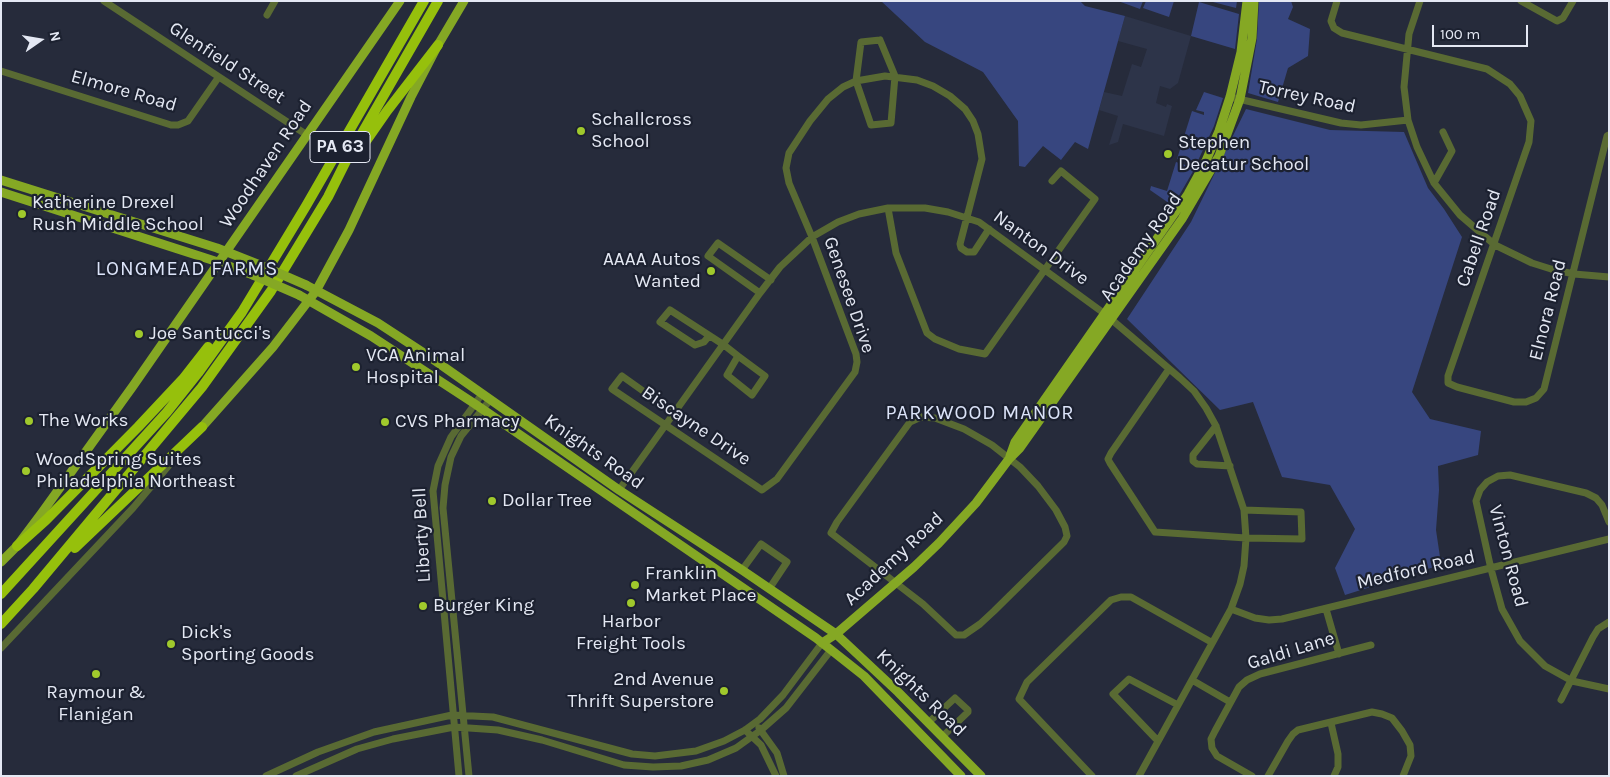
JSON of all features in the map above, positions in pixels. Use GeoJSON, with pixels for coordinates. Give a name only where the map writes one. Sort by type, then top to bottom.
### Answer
{"type":"FeatureCollection","features":[{"type":"Feature","properties":{"kind":"highway","name":"PA 63"},"geometry":{"type":"LineString","coordinates":[[1,594],[167,412],[242,312],[252,292],[306,206],[424,1]]}},
{"type":"Feature","properties":{"kind":"highway","name":"PA 63"},"geometry":{"type":"LineString","coordinates":[[1,624],[33,589],[202,387],[271,291],[328,197],[346,161],[438,1]]}},
{"type":"Feature","properties":{"kind":"highway"},"geometry":{"type":"LineString","coordinates":[[328,197],[387,111],[438,45]]}},
{"type":"Feature","properties":{"kind":"highway"},"geometry":{"type":"LineString","coordinates":[[17,546],[46,520],[176,386],[203,355],[236,310],[252,292]]}},
{"type":"Feature","properties":{"kind":"highway"},"geometry":{"type":"LineString","coordinates":[[33,589],[202,427]]}},
{"type":"Feature","properties":{"kind":"main road","name":"Woodhaven Road"},"geometry":{"type":"LineString","coordinates":[[1,562],[17,546],[122,401],[400,1]]}},
{"type":"Feature","properties":{"kind":"main road"},"geometry":{"type":"LineString","coordinates":[[202,427],[273,347],[316,291],[349,230],[411,97],[464,1]]}},
{"type":"Feature","properties":{"kind":"main road","name":"Academy Road"},"geometry":{"type":"LineString","coordinates":[[1235,98],[1247,1]]}},
{"type":"Feature","properties":{"kind":"main road","name":"Academy Road"},"geometry":{"type":"LineString","coordinates":[[822,643],[836,634],[928,554],[959,522],[982,495],[1009,458],[1020,448],[1188,194],[1209,155],[1235,98],[1252,38],[1254,1]]}},
{"type":"Feature","properties":{"kind":"main road","name":"Knights Road"},"geometry":{"type":"LineString","coordinates":[[1,180],[226,252],[306,285],[378,323],[619,490],[836,634],[929,722],[981,776]]}},
{"type":"Feature","properties":{"kind":"main road","name":"Knights Road"},"geometry":{"type":"LineString","coordinates":[[1,192],[253,275],[299,296],[371,336],[479,407],[822,643],[864,676],[961,776]]}},
{"type":"Feature","properties":{"kind":"main road"},"geometry":{"type":"LineString","coordinates":[[43,205],[46,194]]}},
{"type":"Feature","properties":{"kind":"main road"},"geometry":{"type":"LineString","coordinates":[[160,243],[164,232]]}},
{"type":"Feature","properties":{"kind":"main road"},"geometry":{"type":"LineString","coordinates":[[831,650],[836,634]]}},
{"type":"Feature","properties":{"kind":"main road"},"geometry":{"type":"LineString","coordinates":[[932,746],[943,736]]}},
{"type":"Feature","properties":{"kind":"street","name":"Glenfield Street"},"geometry":{"type":"LineString","coordinates":[[104,1],[307,135]]}},
{"type":"Feature","properties":{"kind":"street"},"geometry":{"type":"LineString","coordinates":[[267,15],[275,1]]}},
{"type":"Feature","properties":{"kind":"street"},"geometry":{"type":"LineString","coordinates":[[1337,1],[1331,21],[1334,28],[1342,33],[1406,50]]}},
{"type":"Feature","properties":{"kind":"street"},"geometry":{"type":"LineString","coordinates":[[1420,1],[1411,25],[1406,50],[1404,86],[1408,120],[1417,147],[1434,183],[1460,215],[1495,245],[1532,263],[1551,269],[1574,274],[1609,277]]}},
{"type":"Feature","properties":{"kind":"street"},"geometry":{"type":"LineString","coordinates":[[1521,1],[1556,20],[1563,18],[1573,1]]}},
{"type":"Feature","properties":{"kind":"street"},"geometry":{"type":"LineString","coordinates":[[880,40],[895,76],[891,123],[871,125],[856,81],[861,42],[880,40]]}},
{"type":"Feature","properties":{"kind":"street","name":"Cabell Road"},"geometry":{"type":"LineString","coordinates":[[1406,50],[1487,69],[1510,84],[1520,96],[1531,121],[1530,142],[1448,380]]}},
{"type":"Feature","properties":{"kind":"street","name":"Elmore Road"},"geometry":{"type":"LineString","coordinates":[[1,71],[171,125],[178,125],[188,121],[218,78]]}},
{"type":"Feature","properties":{"kind":"street"},"geometry":{"type":"LineString","coordinates":[[856,81],[895,76],[917,80],[933,86],[950,96],[965,109],[973,121],[980,140],[982,160],[960,244],[967,252],[974,252],[989,229]]}},
{"type":"Feature","properties":{"kind":"street","name":"Genesee Drive"},"geometry":{"type":"LineString","coordinates":[[759,488],[762,490],[777,479],[855,372],[856,354],[789,182],[787,169],[789,153],[828,98],[856,81]]}},
{"type":"Feature","properties":{"kind":"street","name":"Torrey Road"},"geometry":{"type":"LineString","coordinates":[[1235,98],[1341,123],[1360,125],[1408,120]]}},
{"type":"Feature","properties":{"kind":"street"},"geometry":{"type":"LineString","coordinates":[[1434,183],[1452,151],[1443,132]]}},
{"type":"Feature","properties":{"kind":"street","name":"Elnora Road"},"geometry":{"type":"LineString","coordinates":[[1448,380],[1448,383],[1457,387],[1514,402],[1526,402],[1536,398],[1544,389],[1608,135]]}},
{"type":"Feature","properties":{"kind":"street"},"geometry":{"type":"LineString","coordinates":[[888,208],[896,253],[927,333],[935,339],[959,349],[985,354],[1095,199],[1061,171],[1052,181]]}},
{"type":"Feature","properties":{"kind":"street","name":"Nanton Drive"},"geometry":{"type":"LineString","coordinates":[[619,490],[760,293],[788,258],[812,237],[838,222],[859,214],[888,208],[925,208],[979,222],[1108,317],[1194,391],[1216,426],[1244,510],[1246,538],[1244,566],[1231,609],[1211,642],[1139,776]]}},
{"type":"Feature","properties":{"kind":"street"},"geometry":{"type":"LineString","coordinates":[[760,293],[708,256],[718,243],[771,280]]}},
{"type":"Feature","properties":{"kind":"street"},"geometry":{"type":"LineString","coordinates":[[709,336],[704,342],[695,345],[660,322],[670,310],[724,345],[765,376],[752,395],[727,375],[738,356]]}},
{"type":"Feature","properties":{"kind":"street"},"geometry":{"type":"LineString","coordinates":[[1170,369],[1111,452],[1108,459],[1110,463],[1155,532],[1246,538],[1302,539],[1301,512],[1244,510]]}},
{"type":"Feature","properties":{"kind":"street","name":"Biscayne Drive"},"geometry":{"type":"LineString","coordinates":[[674,413],[622,376],[612,389],[759,488]]}},
{"type":"Feature","properties":{"kind":"street","name":"Liberty Bell"},"geometry":{"type":"LineString","coordinates":[[469,776],[443,508],[445,485],[451,457],[461,436],[479,407],[482,394]]}},
{"type":"Feature","properties":{"kind":"street","name":"Liberty Bell"},"geometry":{"type":"LineString","coordinates":[[459,776],[433,491],[438,466],[451,437],[479,407],[490,400]]}},
{"type":"Feature","properties":{"kind":"street"},"geometry":{"type":"LineString","coordinates":[[922,417],[935,418],[964,429],[992,445],[1009,458],[1038,486],[1056,510],[1065,527],[1067,536],[1064,542],[980,624],[964,635],[956,635],[923,604],[832,533],[837,522],[910,422],[922,417]]}},
{"type":"Feature","properties":{"kind":"street"},"geometry":{"type":"LineString","coordinates":[[1216,426],[1193,455],[1193,462],[1197,464],[1230,466]]}},
{"type":"Feature","properties":{"kind":"street"},"geometry":{"type":"LineString","coordinates":[[1,648],[133,508],[202,427]]}},
{"type":"Feature","properties":{"kind":"street","name":"Vinton Road"},"geometry":{"type":"LineString","coordinates":[[1609,522],[1602,505],[1596,498],[1586,493],[1510,475],[1498,476],[1487,482],[1480,490],[1476,501],[1502,609],[1520,641],[1545,666],[1572,681],[1609,689]]}},
{"type":"Feature","properties":{"kind":"street","name":"Medford Road"},"geometry":{"type":"LineString","coordinates":[[1231,609],[1255,618],[1282,619],[1491,569],[1609,538]]}},
{"type":"Feature","properties":{"kind":"street"},"geometry":{"type":"LineString","coordinates":[[742,570],[761,544],[787,562],[770,589]]}},
{"type":"Feature","properties":{"kind":"street"},"geometry":{"type":"LineString","coordinates":[[1092,776],[1019,699],[1027,682],[1112,600],[1121,597],[1130,598],[1211,642]]}},
{"type":"Feature","properties":{"kind":"street"},"geometry":{"type":"LineString","coordinates":[[1326,609],[1339,654]]}},
{"type":"Feature","properties":{"kind":"street"},"geometry":{"type":"LineString","coordinates":[[1562,700],[1592,637],[1598,629],[1609,622]]}},
{"type":"Feature","properties":{"kind":"street"},"geometry":{"type":"LineString","coordinates":[[266,776],[318,752],[374,732],[452,715],[492,717],[632,754],[654,756],[696,751],[724,741],[745,730],[755,722],[784,695],[822,643]]}},
{"type":"Feature","properties":{"kind":"street","name":"Galdi Lane"},"geometry":{"type":"LineString","coordinates":[[1252,776],[1217,756],[1212,748],[1211,739],[1239,687],[1247,680],[1260,674],[1371,645]]}},
{"type":"Feature","properties":{"kind":"street"},"geometry":{"type":"LineString","coordinates":[[296,776],[357,749],[393,739],[454,727],[498,730],[542,740],[624,765],[681,766],[708,760],[736,748],[753,737],[786,708],[831,650]]}},
{"type":"Feature","properties":{"kind":"street"},"geometry":{"type":"LineString","coordinates":[[1158,741],[1113,694],[1129,679],[1178,704]]}},
{"type":"Feature","properties":{"kind":"street"},"geometry":{"type":"LineString","coordinates":[[1192,680],[1230,702]]}},
{"type":"Feature","properties":{"kind":"street"},"geometry":{"type":"LineString","coordinates":[[929,722],[955,698],[968,710],[943,736]]}},
{"type":"Feature","properties":{"kind":"street"},"geometry":{"type":"LineString","coordinates":[[1268,776],[1293,734],[1298,730],[1372,712],[1392,718],[1410,745],[1411,756],[1403,776]]}},
{"type":"Feature","properties":{"kind":"street"},"geometry":{"type":"LineString","coordinates":[[755,722],[776,753],[784,776]]}},
{"type":"Feature","properties":{"kind":"street"},"geometry":{"type":"LineString","coordinates":[[1331,723],[1338,754],[1338,767],[1334,776]]}},
{"type":"Feature","properties":{"kind":"street"},"geometry":{"type":"LineString","coordinates":[[745,730],[761,745],[776,776]]}},
{"type":"Feature","properties":{"kind":"shaded area"},"geometry":{"type":"Polygon","coordinates":[[[881,1],[1080,1],[1085,6],[1125,16],[1088,149],[1075,142],[1061,160],[1043,146],[1025,167],[1019,166],[1018,121],[983,72],[925,42],[881,1]]]}},
{"type":"Feature","properties":{"kind":"shaded area"},"geometry":{"type":"Polygon","coordinates":[[[1118,1],[1143,1],[1140,9],[1118,1]]]}},
{"type":"Feature","properties":{"kind":"shaded area"},"geometry":{"type":"Polygon","coordinates":[[[1146,1],[1174,1],[1169,17],[1143,8],[1146,1]]]}},
{"type":"Feature","properties":{"kind":"shaded area"},"geometry":{"type":"Polygon","coordinates":[[[1209,1],[1237,1],[1236,8],[1209,1]]]}},
{"type":"Feature","properties":{"kind":"shaded area"},"geometry":{"type":"Polygon","coordinates":[[[1259,1],[1291,1],[1293,7],[1288,19],[1310,29],[1308,56],[1288,68],[1278,102],[1248,93],[1257,39],[1259,1]]]}},
{"type":"Feature","properties":{"kind":"shaded area"},"geometry":{"type":"Polygon","coordinates":[[[1199,2],[1239,14],[1235,49],[1191,36],[1199,2]]]}},
{"type":"Feature","properties":{"kind":"shaded area"},"geometry":{"type":"Polygon","coordinates":[[[1125,16],[1191,36],[1178,83],[1170,89],[1160,86],[1156,103],[1166,107],[1167,104],[1172,106],[1164,136],[1123,124],[1118,142],[1109,145],[1118,116],[1099,110],[1104,92],[1122,96],[1132,64],[1141,67],[1147,49],[1118,41],[1125,16]]]}},
{"type":"Feature","properties":{"kind":"shaded area"},"geometry":{"type":"Polygon","coordinates":[[[1204,92],[1223,98],[1214,126],[1196,165],[1177,159],[1192,111],[1204,115],[1204,112],[1196,110],[1204,92]]]}},
{"type":"Feature","properties":{"kind":"shaded area"},"geometry":{"type":"Polygon","coordinates":[[[1246,109],[1330,130],[1404,132],[1428,188],[1462,237],[1412,392],[1430,419],[1481,431],[1478,455],[1438,466],[1439,490],[1436,530],[1440,557],[1453,561],[1345,595],[1335,568],[1355,529],[1330,485],[1282,477],[1253,402],[1220,410],[1127,319],[1191,222],[1246,109]]]}},
{"type":"Feature","properties":{"kind":"shaded area"},"geometry":{"type":"Polygon","coordinates":[[[1176,162],[1195,168],[1173,206],[1150,190],[1151,186],[1167,191],[1176,162]]]}},
{"type":"Feature","properties":{"kind":"place","name":"Schallcross School"},"geometry":{"type":"Point","coordinates":[581,131]}},
{"type":"Feature","properties":{"kind":"place","name":"Stephen Decatur School"},"geometry":{"type":"Point","coordinates":[1168,154]}},
{"type":"Feature","properties":{"kind":"place","name":"Katherine Drexel Rush Middle School"},"geometry":{"type":"Point","coordinates":[22,214]}},
{"type":"Feature","properties":{"kind":"place","name":"AAAA Autos Wanted"},"geometry":{"type":"Point","coordinates":[711,271]}},
{"type":"Feature","properties":{"kind":"place","name":"Joe Santucci's"},"geometry":{"type":"Point","coordinates":[139,334]}},
{"type":"Feature","properties":{"kind":"place","name":"VCA Animal Hospital"},"geometry":{"type":"Point","coordinates":[356,367]}},
{"type":"Feature","properties":{"kind":"place","name":"The Works"},"geometry":{"type":"Point","coordinates":[29,421]}},
{"type":"Feature","properties":{"kind":"place","name":"CVS Pharmacy"},"geometry":{"type":"Point","coordinates":[385,422]}},
{"type":"Feature","properties":{"kind":"place","name":"WoodSpring Suites Philadelphia Northeast"},"geometry":{"type":"Point","coordinates":[26,471]}},
{"type":"Feature","properties":{"kind":"place","name":"Dollar Tree"},"geometry":{"type":"Point","coordinates":[492,501]}},
{"type":"Feature","properties":{"kind":"place","name":"Franklin Market Place"},"geometry":{"type":"Point","coordinates":[635,585]}},
{"type":"Feature","properties":{"kind":"place","name":"Harbor Freight Tools"},"geometry":{"type":"Point","coordinates":[631,603]}},
{"type":"Feature","properties":{"kind":"place","name":"Burger King"},"geometry":{"type":"Point","coordinates":[423,606]}},
{"type":"Feature","properties":{"kind":"place","name":"Dick's Sporting Goods"},"geometry":{"type":"Point","coordinates":[171,644]}},
{"type":"Feature","properties":{"kind":"place","name":"Raymour & Flanigan"},"geometry":{"type":"Point","coordinates":[96,674]}},
{"type":"Feature","properties":{"kind":"place","name":"2nd Avenue Thrift Superstore"},"geometry":{"type":"Point","coordinates":[724,691]}},
{"type":"Feature","properties":{"kind":"district","name":"LONGMEAD FARMS"},"geometry":{"type":"Point","coordinates":[187,269]}},
{"type":"Feature","properties":{"kind":"district","name":"PARKWOOD MANOR"},"geometry":{"type":"Point","coordinates":[980,413]}}]}
